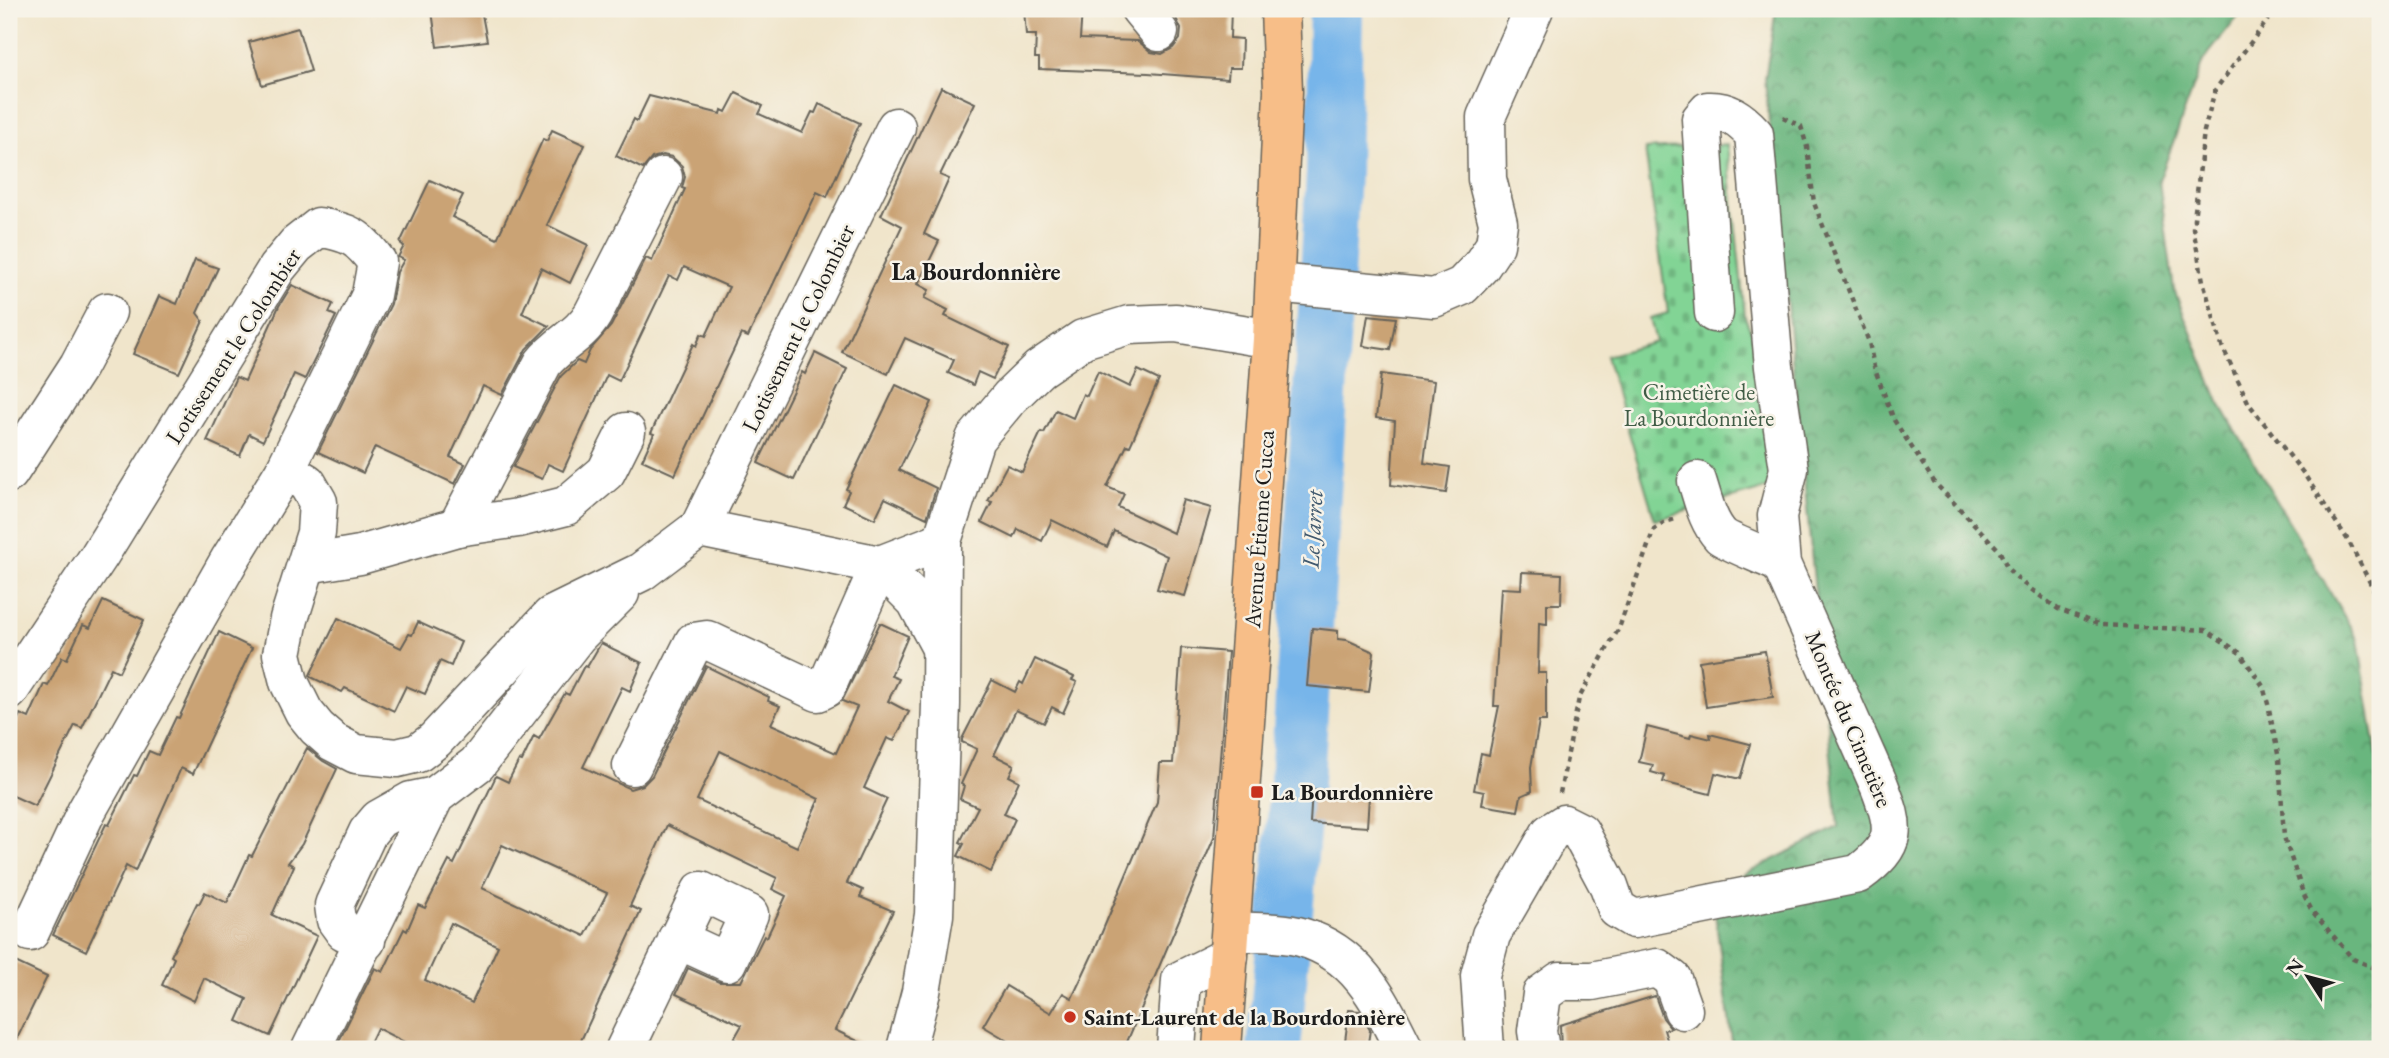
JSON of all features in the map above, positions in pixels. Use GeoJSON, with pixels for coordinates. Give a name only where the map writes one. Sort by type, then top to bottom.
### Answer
{"type":"FeatureCollection","features":[{"type":"Feature","properties":{"kind":"main road","name":"Avenue Étienne Cucca"},"geometry":{"type":"LineString","coordinates":[[1222,1049],[1240,940],[1272,339],[1290,284],[1280,9]]}},
{"type":"Feature","properties":{"kind":"street"},"geometry":{"type":"LineString","coordinates":[[1290,284],[1434,298],[1462,286],[1481,266],[1495,245],[1498,223],[1487,179],[1486,117],[1521,13]]}},
{"type":"Feature","properties":{"kind":"street"},"geometry":{"type":"LineString","coordinates":[[1713,313],[1701,119],[1708,111],[1723,110],[1742,122]]}},
{"type":"Feature","properties":{"kind":"street","name":"Montée du Cimetière"},"geometry":{"type":"LineString","coordinates":[[1563,824],[1580,832],[1609,886],[1617,909],[1634,919],[1858,874],[1877,860],[1887,845],[1892,820],[1880,785],[1781,564],[1777,516],[1789,469],[1774,367],[1754,134],[1742,122]]}},
{"type":"Feature","properties":{"kind":"street","name":"Lotissement le Colombier"},"geometry":{"type":"LineString","coordinates":[[9,691],[100,556],[278,268],[296,245],[319,227],[351,234],[377,262],[371,295],[285,470],[307,483],[318,502],[316,533],[289,619],[282,654],[289,682],[304,712],[333,742],[356,754],[397,758],[418,753],[435,740],[551,615],[641,572],[699,528],[896,127]]}},
{"type":"Feature","properties":{"kind":"street"},"geometry":{"type":"LineString","coordinates":[[457,527],[543,363],[554,350],[585,328],[663,177]]}},
{"type":"Feature","properties":{"kind":"street"},"geometry":{"type":"LineString","coordinates":[[9,473],[79,365],[107,312]]}},
{"type":"Feature","properties":{"kind":"street"},"geometry":{"type":"LineString","coordinates":[[906,1049],[921,992],[934,915],[941,704],[942,541],[975,439],[1010,397],[1039,369],[1083,339],[1129,325],[1176,323],[1272,339]]}},
{"type":"Feature","properties":{"kind":"street"},"geometry":{"type":"LineString","coordinates":[[307,564],[360,555],[457,527],[518,518],[566,506],[606,472],[626,432]]}},
{"type":"Feature","properties":{"kind":"street"},"geometry":{"type":"LineString","coordinates":[[30,932],[86,811],[230,559],[285,470]]}},
{"type":"Feature","properties":{"kind":"street"},"geometry":{"type":"LineString","coordinates":[[1697,481],[1705,510],[1722,537],[1781,564]]}},
{"type":"Feature","properties":{"kind":"street"},"geometry":{"type":"LineString","coordinates":[[699,528],[880,565],[942,541]]}},
{"type":"Feature","properties":{"kind":"street"},"geometry":{"type":"LineString","coordinates":[[880,565],[916,601],[940,647]]}},
{"type":"Feature","properties":{"kind":"street"},"geometry":{"type":"LineString","coordinates":[[632,766],[694,642],[707,640],[818,692],[826,688],[880,565]]}},
{"type":"Feature","properties":{"kind":"street"},"geometry":{"type":"LineString","coordinates":[[312,1049],[366,941],[344,931],[335,920],[334,905],[368,832],[379,819],[411,801],[435,796],[477,764],[578,636],[641,572]]}},
{"type":"Feature","properties":{"kind":"street"},"geometry":{"type":"LineString","coordinates":[[1485,1049],[1480,976],[1492,934],[1550,833],[1563,824]]}},
{"type":"Feature","properties":{"kind":"street"},"geometry":{"type":"LineString","coordinates":[[1177,1049],[1181,981],[1240,940],[1301,937],[1333,951],[1375,992],[1404,1049]]}},
{"type":"Feature","properties":{"kind":"street"},"geometry":{"type":"LineString","coordinates":[[625,1049],[677,939]]}},
{"type":"Feature","properties":{"kind":"street"},"geometry":{"type":"LineString","coordinates":[[1540,1049],[1537,1031],[1542,995],[1560,981],[1592,981],[1657,968],[1672,979],[1683,1010]]}},
{"type":"Feature","properties":{"kind":"path"},"geometry":{"type":"LineString","coordinates":[[2276,9],[2215,90],[2204,131],[2193,228],[2203,281],[2222,346],[2249,404],[2304,474],[2348,540],[2380,602]]}},
{"type":"Feature","properties":{"kind":"path"},"geometry":{"type":"LineString","coordinates":[[1742,122],[1782,116],[1801,126],[1807,147],[1814,203],[1869,342],[1874,367],[1894,419],[1935,483],[1999,550],[2008,569],[2059,609],[2101,625],[2206,630],[2240,653],[2263,686],[2268,704],[2279,759],[2284,837],[2303,894],[2312,911],[2353,959],[2380,970]]}},
{"type":"Feature","properties":{"kind":"path"},"geometry":{"type":"LineString","coordinates":[[1563,824],[1558,804],[1579,698],[1619,628],[1654,530],[1665,522]]}},
{"type":"Feature","properties":{"kind":"green space"},"geometry":{"type":"Polygon","coordinates":[[[1776,9],[2244,9],[2203,61],[2159,181],[2174,290],[2219,402],[2358,640],[2380,775],[2380,1049],[1733,1049],[1712,891],[1838,827],[1765,79],[1776,9]]]}},
{"type":"Feature","properties":{"kind":"green space","name":"Cimetière de La Bourdonnière"},"geometry":{"type":"Polygon","coordinates":[[[1727,145],[1745,317],[1752,334],[1774,486],[1655,520],[1606,356],[1656,342],[1650,318],[1668,313],[1645,149],[1727,145]]]}},
{"type":"Feature","properties":{"kind":"building"},"geometry":{"type":"Polygon","coordinates":[[[481,9],[487,41],[437,47],[432,11],[481,9]]]}},
{"type":"Feature","properties":{"kind":"building"},"geometry":{"type":"Polygon","coordinates":[[[1024,9],[1082,9],[1080,39],[1138,41],[1151,52],[1162,54],[1173,48],[1180,39],[1181,29],[1176,18],[1176,9],[1231,9],[1230,38],[1242,39],[1241,68],[1229,68],[1228,79],[1039,69],[1039,58],[1035,58],[1036,35],[1026,35],[1024,9]]]}},
{"type":"Feature","properties":{"kind":"building"},"geometry":{"type":"Polygon","coordinates":[[[298,28],[311,71],[262,85],[249,42],[298,28]]]}},
{"type":"Feature","properties":{"kind":"building"},"geometry":{"type":"Polygon","coordinates":[[[941,87],[975,103],[940,175],[949,179],[924,234],[939,241],[918,284],[929,290],[925,298],[948,310],[945,316],[1009,347],[993,379],[978,372],[973,385],[948,373],[954,360],[905,338],[888,374],[842,352],[902,226],[881,215],[941,87]]]}},
{"type":"Feature","properties":{"kind":"building"},"geometry":{"type":"Polygon","coordinates":[[[736,93],[763,106],[759,114],[802,133],[819,104],[860,123],[827,197],[817,192],[748,337],[741,334],[675,475],[642,460],[654,434],[651,433],[693,344],[696,346],[701,334],[706,336],[729,287],[684,267],[678,280],[669,276],[619,381],[607,375],[563,471],[548,464],[542,479],[513,467],[561,376],[577,361],[584,364],[590,350],[611,326],[646,258],[652,261],[685,189],[682,188],[685,177],[682,166],[672,157],[663,155],[652,158],[643,169],[616,156],[634,119],[637,121],[649,96],[721,114],[722,110],[726,112],[736,93]]]}},
{"type":"Feature","properties":{"kind":"building"},"geometry":{"type":"Polygon","coordinates":[[[552,130],[585,145],[547,225],[588,245],[570,283],[541,268],[522,313],[549,326],[526,349],[502,395],[483,386],[450,457],[465,464],[455,484],[375,447],[363,473],[318,452],[391,304],[397,272],[404,260],[398,257],[404,246],[400,243],[430,180],[463,195],[452,217],[497,239],[543,139],[547,141],[552,130]]]}},
{"type":"Feature","properties":{"kind":"building"},"geometry":{"type":"Polygon","coordinates":[[[195,260],[218,268],[197,313],[203,321],[179,373],[133,354],[159,296],[177,304],[195,260]]]}},
{"type":"Feature","properties":{"kind":"building"},"geometry":{"type":"Polygon","coordinates":[[[292,285],[333,304],[329,313],[336,316],[305,379],[294,374],[263,441],[249,434],[240,456],[207,441],[236,377],[245,381],[279,306],[292,285]]]}},
{"type":"Feature","properties":{"kind":"building"},"geometry":{"type":"Polygon","coordinates":[[[1368,315],[1396,318],[1390,350],[1363,346],[1368,315]]]}},
{"type":"Feature","properties":{"kind":"building"},"geometry":{"type":"Polygon","coordinates":[[[815,353],[847,369],[794,480],[758,463],[802,372],[805,374],[815,353]]]}},
{"type":"Feature","properties":{"kind":"building"},"geometry":{"type":"Polygon","coordinates":[[[1138,370],[1159,380],[1130,446],[1127,445],[1107,487],[1124,494],[1118,507],[1173,533],[1183,500],[1211,508],[1185,596],[1157,589],[1167,556],[1114,531],[1107,547],[1052,520],[1042,541],[1018,529],[1014,538],[982,522],[992,502],[988,501],[1007,465],[1022,472],[1041,432],[1044,433],[1056,410],[1073,418],[1083,394],[1087,396],[1098,371],[1130,387],[1138,370]]]}},
{"type":"Feature","properties":{"kind":"building"},"geometry":{"type":"Polygon","coordinates":[[[1381,374],[1434,381],[1424,463],[1450,467],[1446,493],[1391,485],[1395,421],[1376,418],[1381,374]]]}},
{"type":"Feature","properties":{"kind":"building"},"geometry":{"type":"Polygon","coordinates":[[[896,385],[932,402],[899,470],[936,488],[927,518],[885,498],[875,519],[843,504],[849,491],[846,489],[896,385]]]}},
{"type":"Feature","properties":{"kind":"building"},"geometry":{"type":"Polygon","coordinates":[[[1522,572],[1562,574],[1561,604],[1547,604],[1547,624],[1539,623],[1538,673],[1546,673],[1546,721],[1539,721],[1531,767],[1532,791],[1521,796],[1518,811],[1482,805],[1484,792],[1474,790],[1481,753],[1489,755],[1499,706],[1494,706],[1501,588],[1521,589],[1522,572]]]}},
{"type":"Feature","properties":{"kind":"building"},"geometry":{"type":"Polygon","coordinates":[[[103,601],[144,620],[119,672],[111,668],[82,728],[75,725],[35,806],[9,794],[9,723],[15,726],[20,714],[29,718],[44,684],[48,686],[62,657],[67,659],[83,625],[90,628],[103,601]]]}},
{"type":"Feature","properties":{"kind":"building"},"geometry":{"type":"Polygon","coordinates":[[[338,618],[401,648],[418,622],[461,642],[451,666],[440,661],[425,694],[406,686],[394,711],[345,688],[342,692],[311,677],[338,618]]]}},
{"type":"Feature","properties":{"kind":"building"},"geometry":{"type":"Polygon","coordinates":[[[880,623],[908,636],[891,676],[899,679],[888,701],[909,712],[894,741],[887,738],[864,788],[887,799],[847,883],[863,890],[860,897],[893,911],[835,1030],[874,1049],[734,1049],[737,1041],[734,1039],[742,1025],[676,994],[688,968],[719,982],[741,982],[764,936],[767,937],[786,896],[772,889],[777,878],[667,825],[630,906],[641,911],[577,1049],[418,1049],[377,1028],[367,1049],[335,1049],[375,968],[383,972],[404,929],[407,931],[418,905],[425,908],[449,861],[454,864],[496,776],[508,782],[534,736],[539,739],[565,693],[569,695],[584,666],[587,667],[601,643],[642,663],[630,691],[622,687],[583,767],[630,789],[643,785],[652,776],[706,666],[769,697],[768,701],[780,706],[771,724],[836,753],[857,707],[842,701],[880,623]],[[720,751],[697,800],[797,847],[819,799],[720,751]],[[502,845],[482,888],[585,936],[607,893],[502,845]],[[451,923],[425,980],[472,1003],[498,946],[451,923]]]}},
{"type":"Feature","properties":{"kind":"building"},"geometry":{"type":"Polygon","coordinates":[[[1312,628],[1338,631],[1338,639],[1347,640],[1374,652],[1369,692],[1307,686],[1312,628]]]}},
{"type":"Feature","properties":{"kind":"building"},"geometry":{"type":"Polygon","coordinates":[[[219,632],[252,648],[193,774],[181,768],[135,871],[126,866],[86,951],[53,935],[106,824],[109,825],[149,751],[158,755],[176,717],[179,718],[219,632]]]}},
{"type":"Feature","properties":{"kind":"building"},"geometry":{"type":"Polygon","coordinates":[[[1181,648],[1228,652],[1214,838],[1124,1049],[1022,1049],[983,1026],[1006,986],[1051,1013],[1063,993],[1072,998],[1157,802],[1160,763],[1173,763],[1181,648]]]}},
{"type":"Feature","properties":{"kind":"building"},"geometry":{"type":"Polygon","coordinates":[[[1765,651],[1773,697],[1706,707],[1699,661],[1765,651]]]}},
{"type":"Feature","properties":{"kind":"building"},"geometry":{"type":"Polygon","coordinates":[[[1035,659],[1074,677],[1072,680],[1077,682],[1063,713],[1052,707],[1044,723],[1016,710],[994,755],[1014,765],[1009,776],[1019,781],[1004,814],[1015,819],[991,872],[958,856],[964,844],[960,842],[978,807],[960,799],[964,786],[961,784],[977,749],[962,742],[962,739],[992,680],[1015,692],[1020,682],[1023,684],[1035,659]]]}},
{"type":"Feature","properties":{"kind":"building"},"geometry":{"type":"Polygon","coordinates":[[[1647,727],[1690,738],[1691,734],[1711,739],[1710,734],[1750,744],[1740,779],[1715,773],[1710,794],[1663,782],[1665,776],[1651,772],[1653,765],[1639,762],[1647,727]]]}},
{"type":"Feature","properties":{"kind":"building"},"geometry":{"type":"Polygon","coordinates":[[[307,748],[337,769],[302,844],[288,863],[294,866],[272,915],[317,936],[270,1036],[237,1021],[247,999],[204,978],[194,1001],[162,985],[174,958],[171,956],[197,903],[199,904],[205,892],[227,903],[249,855],[252,856],[307,748]]]}},
{"type":"Feature","properties":{"kind":"building"},"geometry":{"type":"Polygon","coordinates":[[[1312,790],[1369,796],[1367,827],[1310,823],[1312,790]]]}},
{"type":"Feature","properties":{"kind":"building"},"geometry":{"type":"Polygon","coordinates":[[[9,959],[47,977],[12,1049],[9,1049],[9,959]]]}},
{"type":"Feature","properties":{"kind":"building"},"geometry":{"type":"Polygon","coordinates":[[[1655,996],[1663,1018],[1671,1028],[1664,1030],[1670,1049],[1561,1049],[1560,1025],[1655,996]]]}},
{"type":"Feature","properties":{"kind":"building"},"geometry":{"type":"Polygon","coordinates":[[[1349,1010],[1359,1011],[1370,1030],[1367,1049],[1344,1049],[1349,1010]]]}},
{"type":"Feature","properties":{"kind":"waterway","name":"Le Jarret"},"geometry":{"type":"LineString","coordinates":[[1274,1049],[1296,798],[1333,174],[1336,9]]}},
{"type":"Feature","properties":{"kind":"place","name":"La Bourdonnière"},"geometry":{"type":"Point","coordinates":[1257,792]}},
{"type":"Feature","properties":{"kind":"place","name":"Saint-Laurent de la Bourdonnière"},"geometry":{"type":"Point","coordinates":[1070,1017]}},
{"type":"Feature","properties":{"kind":"district","name":"La Bourdonnière"},"geometry":{"type":"Point","coordinates":[976,271]}}]}
